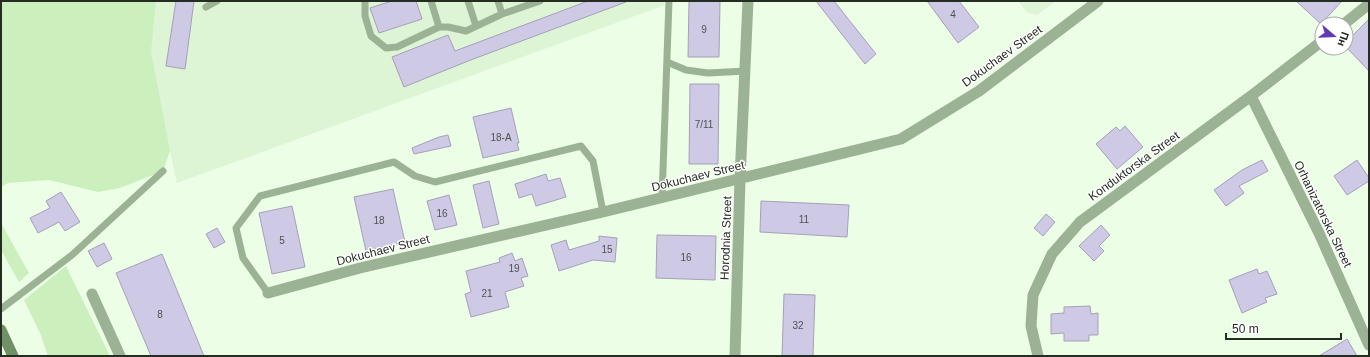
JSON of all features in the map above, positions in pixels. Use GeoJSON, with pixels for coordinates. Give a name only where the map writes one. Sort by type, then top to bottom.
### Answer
{"type":"FeatureCollection","features":[{"type":"Feature","properties":{"kind":"main road"},"geometry":{"type":"LineString","coordinates":[[1,330],[13,356]]}},
{"type":"Feature","properties":{"kind":"street","name":"Horodnia Street"},"geometry":{"type":"LineString","coordinates":[[735,356],[740,179],[748,1]]}},
{"type":"Feature","properties":{"kind":"street","name":"Dokuchaev Street"},"geometry":{"type":"LineString","coordinates":[[268,293],[360,268],[662,198],[901,138],[979,91],[1098,1]]}},
{"type":"Feature","properties":{"kind":"street"},"geometry":{"type":"LineString","coordinates":[[1354,16],[1369,4]]}},
{"type":"Feature","properties":{"kind":"street","name":"Konduktorska Street"},"geometry":{"type":"LineString","coordinates":[[1038,356],[1031,326],[1032,295],[1052,254],[1080,222],[1314,47]]}},
{"type":"Feature","properties":{"kind":"street","name":"Orhanizatorska Street"},"geometry":{"type":"LineString","coordinates":[[1250,96],[1319,233],[1369,345]]}},
{"type":"Feature","properties":{"kind":"street"},"geometry":{"type":"LineString","coordinates":[[92,294],[120,356]]}},
{"type":"Feature","properties":{"kind":"lane"},"geometry":{"type":"LineString","coordinates":[[207,1],[206,7],[217,1]]}},
{"type":"Feature","properties":{"kind":"lane"},"geometry":{"type":"LineString","coordinates":[[365,1],[365,16],[371,36],[386,48],[397,47],[439,27],[466,31],[502,14],[530,3],[540,1]]}},
{"type":"Feature","properties":{"kind":"lane"},"geometry":{"type":"LineString","coordinates":[[431,1],[439,27]]}},
{"type":"Feature","properties":{"kind":"lane"},"geometry":{"type":"LineString","coordinates":[[468,1],[476,26]]}},
{"type":"Feature","properties":{"kind":"lane"},"geometry":{"type":"LineString","coordinates":[[498,1],[502,14]]}},
{"type":"Feature","properties":{"kind":"lane"},"geometry":{"type":"LineString","coordinates":[[662,198],[669,1]]}},
{"type":"Feature","properties":{"kind":"lane"},"geometry":{"type":"LineString","coordinates":[[667,62],[686,70],[708,73],[746,72]]}},
{"type":"Feature","properties":{"kind":"lane"},"geometry":{"type":"LineString","coordinates":[[268,293],[243,258],[236,228],[260,196],[394,162],[415,176],[435,182],[580,146],[593,161],[603,212]]}},
{"type":"Feature","properties":{"kind":"lane"},"geometry":{"type":"LineString","coordinates":[[1,309],[72,255],[163,171]]}},
{"type":"Feature","properties":{"kind":"shaded area"},"geometry":{"type":"Polygon","coordinates":[[[1,1],[156,1],[151,52],[170,151],[163,171],[120,188],[98,192],[49,180],[8,183],[1,187],[1,1]]]}},
{"type":"Feature","properties":{"kind":"shaded area"},"geometry":{"type":"Polygon","coordinates":[[[155,1],[663,1],[665,5],[177,183],[149,55],[155,1]]]}},
{"type":"Feature","properties":{"kind":"shaded area"},"geometry":{"type":"Polygon","coordinates":[[[1018,1],[1056,1],[1037,15],[1028,13],[1018,1]]]}},
{"type":"Feature","properties":{"kind":"shaded area"},"geometry":{"type":"Polygon","coordinates":[[[1,223],[29,273],[19,282],[1,250],[1,223]]]}},
{"type":"Feature","properties":{"kind":"shaded area"},"geometry":{"type":"Polygon","coordinates":[[[66,266],[110,356],[48,356],[40,333],[24,300],[66,266]]]}},
{"type":"Feature","properties":{"kind":"building"},"geometry":{"type":"Polygon","coordinates":[[[176,1],[194,1],[185,69],[166,66],[176,1]]]}},
{"type":"Feature","properties":{"kind":"building"},"geometry":{"type":"Polygon","coordinates":[[[392,1],[416,1],[422,19],[379,33],[370,8],[392,1]]]}},
{"type":"Feature","properties":{"kind":"building"},"geometry":{"type":"Polygon","coordinates":[[[588,1],[626,2],[468,61],[404,87],[392,57],[448,35],[455,51],[588,1]]]}},
{"type":"Feature","properties":{"kind":"building"},"geometry":{"type":"Polygon","coordinates":[[[689,1],[720,1],[719,57],[688,57],[689,1]]]}},
{"type":"Feature","properties":{"kind":"building"},"geometry":{"type":"Polygon","coordinates":[[[816,1],[834,1],[876,54],[865,64],[816,1]]]}},
{"type":"Feature","properties":{"kind":"building"},"geometry":{"type":"Polygon","coordinates":[[[927,1],[959,1],[979,27],[958,43],[927,1]]]}},
{"type":"Feature","properties":{"kind":"building"},"geometry":{"type":"Polygon","coordinates":[[[1296,1],[1342,1],[1328,16],[1314,16],[1314,18],[1296,1]]]}},
{"type":"Feature","properties":{"kind":"building"},"geometry":{"type":"Polygon","coordinates":[[[1369,19],[1369,71],[1354,55],[1354,34],[1369,19]]]}},
{"type":"Feature","properties":{"kind":"building"},"geometry":{"type":"Polygon","coordinates":[[[690,84],[719,84],[718,164],[689,164],[690,84]]]}},
{"type":"Feature","properties":{"kind":"building"},"geometry":{"type":"Polygon","coordinates":[[[511,108],[519,143],[517,143],[519,150],[483,158],[473,117],[511,108]]]}},
{"type":"Feature","properties":{"kind":"building"},"geometry":{"type":"Polygon","coordinates":[[[1125,126],[1143,147],[1117,169],[1096,144],[1116,127],[1120,131],[1125,126]]]}},
{"type":"Feature","properties":{"kind":"building"},"geometry":{"type":"Polygon","coordinates":[[[448,135],[451,146],[414,154],[412,148],[448,135]]]}},
{"type":"Feature","properties":{"kind":"building"},"geometry":{"type":"Polygon","coordinates":[[[1262,160],[1268,171],[1239,186],[1244,193],[1226,206],[1214,190],[1242,170],[1262,160]]]}},
{"type":"Feature","properties":{"kind":"building"},"geometry":{"type":"Polygon","coordinates":[[[1357,160],[1369,178],[1369,181],[1347,195],[1334,176],[1357,160]]]}},
{"type":"Feature","properties":{"kind":"building"},"geometry":{"type":"Polygon","coordinates":[[[546,174],[548,181],[560,178],[566,197],[536,206],[532,194],[519,198],[515,184],[546,174]]]}},
{"type":"Feature","properties":{"kind":"building"},"geometry":{"type":"Polygon","coordinates":[[[489,181],[499,224],[483,228],[473,185],[489,181]]]}},
{"type":"Feature","properties":{"kind":"building"},"geometry":{"type":"Polygon","coordinates":[[[393,189],[405,242],[366,251],[354,197],[393,189]]]}},
{"type":"Feature","properties":{"kind":"building"},"geometry":{"type":"Polygon","coordinates":[[[61,192],[80,222],[65,231],[59,222],[38,233],[30,218],[50,208],[46,201],[61,192]]]}},
{"type":"Feature","properties":{"kind":"building"},"geometry":{"type":"Polygon","coordinates":[[[449,195],[457,225],[435,230],[427,201],[449,195]]]}},
{"type":"Feature","properties":{"kind":"building"},"geometry":{"type":"Polygon","coordinates":[[[761,201],[849,205],[847,237],[760,232],[761,201]]]}},
{"type":"Feature","properties":{"kind":"building"},"geometry":{"type":"Polygon","coordinates":[[[292,206],[305,267],[272,274],[259,213],[292,206]]]}},
{"type":"Feature","properties":{"kind":"building"},"geometry":{"type":"Polygon","coordinates":[[[1046,214],[1055,222],[1043,236],[1034,228],[1046,214]]]}},
{"type":"Feature","properties":{"kind":"building"},"geometry":{"type":"Polygon","coordinates":[[[1101,225],[1110,235],[1099,246],[1104,251],[1094,261],[1079,246],[1101,225]]]}},
{"type":"Feature","properties":{"kind":"building"},"geometry":{"type":"Polygon","coordinates":[[[217,228],[225,242],[214,248],[206,234],[217,228]]]}},
{"type":"Feature","properties":{"kind":"building"},"geometry":{"type":"Polygon","coordinates":[[[657,235],[716,236],[715,280],[656,278],[657,235]]]}},
{"type":"Feature","properties":{"kind":"building"},"geometry":{"type":"Polygon","coordinates":[[[599,236],[617,238],[615,262],[593,260],[559,271],[551,245],[566,240],[569,250],[599,241],[599,236]]]}},
{"type":"Feature","properties":{"kind":"building"},"geometry":{"type":"Polygon","coordinates":[[[104,243],[112,259],[97,267],[88,251],[104,243]]]}},
{"type":"Feature","properties":{"kind":"building"},"geometry":{"type":"Polygon","coordinates":[[[512,253],[515,261],[522,258],[528,276],[521,278],[524,286],[505,292],[509,307],[471,317],[465,294],[471,292],[466,271],[500,262],[499,258],[512,253]]]}},
{"type":"Feature","properties":{"kind":"building"},"geometry":{"type":"Polygon","coordinates":[[[162,254],[204,356],[151,356],[116,273],[162,254]]]}},
{"type":"Feature","properties":{"kind":"building"},"geometry":{"type":"Polygon","coordinates":[[[1257,269],[1259,274],[1267,271],[1277,294],[1265,298],[1267,302],[1242,313],[1229,280],[1257,269]]]}},
{"type":"Feature","properties":{"kind":"building"},"geometry":{"type":"Polygon","coordinates":[[[784,294],[815,295],[813,356],[782,356],[784,294]]]}},
{"type":"Feature","properties":{"kind":"building"},"geometry":{"type":"Polygon","coordinates":[[[1090,306],[1091,314],[1098,313],[1098,335],[1089,335],[1089,341],[1064,341],[1064,333],[1051,334],[1051,314],[1064,313],[1064,307],[1090,306]]]}},
{"type":"Feature","properties":{"kind":"building"},"geometry":{"type":"Polygon","coordinates":[[[1347,339],[1357,356],[1319,356],[1347,339]]]}}]}
